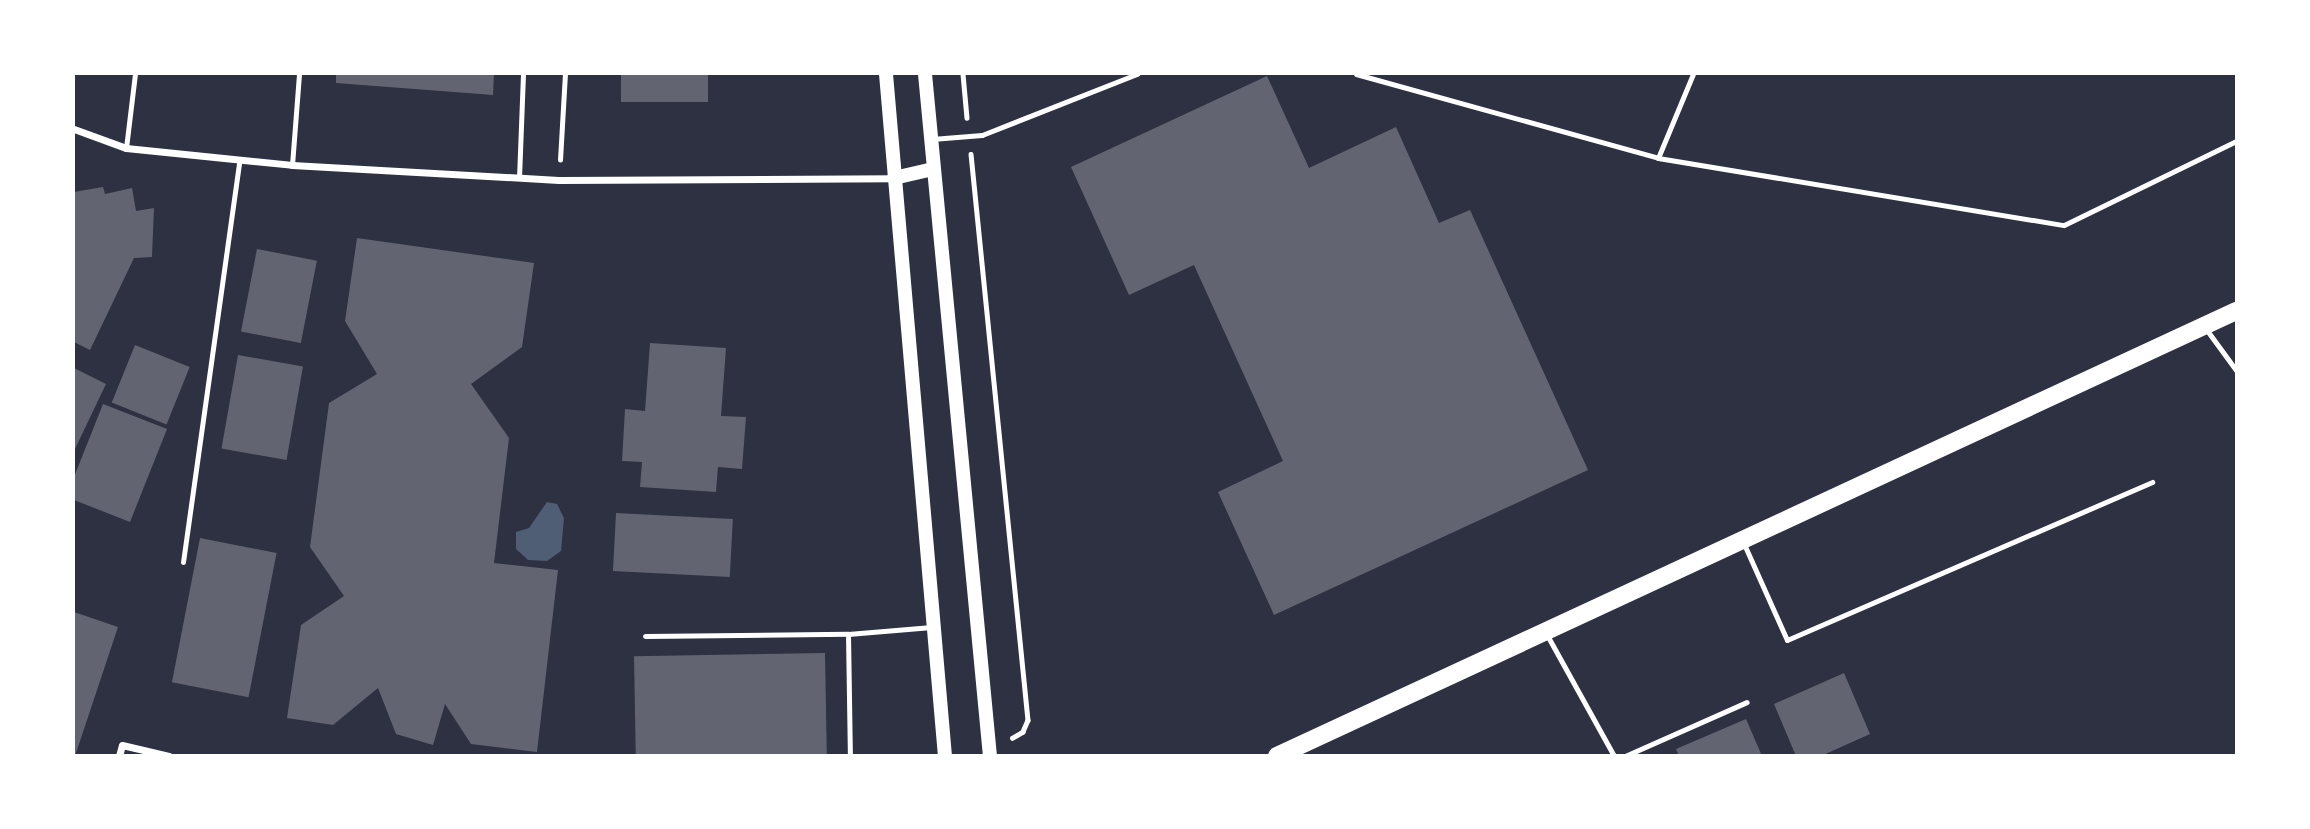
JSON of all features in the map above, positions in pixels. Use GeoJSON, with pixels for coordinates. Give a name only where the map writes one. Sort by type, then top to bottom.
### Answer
{"type":"FeatureCollection","features":[{"type":"Feature","properties":{"kind":"main road"},"geometry":{"type":"LineString","coordinates":[[886,74],[945,755]]}},
{"type":"Feature","properties":{"kind":"main road"},"geometry":{"type":"LineString","coordinates":[[925,74],[990,755]]}},
{"type":"Feature","properties":{"kind":"main road"},"geometry":{"type":"LineString","coordinates":[[894,178],[933,169]]}},
{"type":"Feature","properties":{"kind":"main road"},"geometry":{"type":"LineString","coordinates":[[1277,755],[2236,311]]}},
{"type":"Feature","properties":{"kind":"street"},"geometry":{"type":"LineString","coordinates":[[74,129],[125,148],[239,162],[519,178],[894,178]]}},
{"type":"Feature","properties":{"kind":"street"},"geometry":{"type":"LineString","coordinates":[[119,755],[122,745],[169,755]]}},
{"type":"Feature","properties":{"kind":"lane"},"geometry":{"type":"LineString","coordinates":[[125,148],[135,74]]}},
{"type":"Feature","properties":{"kind":"lane"},"geometry":{"type":"LineString","coordinates":[[292,165],[299,74]]}},
{"type":"Feature","properties":{"kind":"lane"},"geometry":{"type":"LineString","coordinates":[[519,178],[523,74]]}},
{"type":"Feature","properties":{"kind":"lane"},"geometry":{"type":"LineString","coordinates":[[930,139],[969,136],[1137,74]]}},
{"type":"Feature","properties":{"kind":"lane"},"geometry":{"type":"LineString","coordinates":[[1356,74],[1658,158],[2064,225],[2236,141]]}},
{"type":"Feature","properties":{"kind":"lane"},"geometry":{"type":"LineString","coordinates":[[1658,158],[1693,74]]}},
{"type":"Feature","properties":{"kind":"lane"},"geometry":{"type":"LineString","coordinates":[[183,562],[239,162]]}},
{"type":"Feature","properties":{"kind":"lane"},"geometry":{"type":"LineString","coordinates":[[2204,327],[2236,370]]}},
{"type":"Feature","properties":{"kind":"lane"},"geometry":{"type":"LineString","coordinates":[[1741,538],[1787,640],[2152,482]]}},
{"type":"Feature","properties":{"kind":"lane"},"geometry":{"type":"LineString","coordinates":[[645,636],[848,634],[936,627]]}},
{"type":"Feature","properties":{"kind":"lane"},"geometry":{"type":"LineString","coordinates":[[1545,632],[1614,755]]}},
{"type":"Feature","properties":{"kind":"lane"},"geometry":{"type":"LineString","coordinates":[[848,634],[850,755]]}},
{"type":"Feature","properties":{"kind":"lane"},"geometry":{"type":"LineString","coordinates":[[1625,755],[1747,702]]}},
{"type":"Feature","properties":{"kind":"path"},"geometry":{"type":"LineString","coordinates":[[562,146],[565,74]]}},
{"type":"Feature","properties":{"kind":"path"},"geometry":{"type":"LineString","coordinates":[[963,74],[1028,720]]}},
{"type":"Feature","properties":{"kind":"water"},"geometry":{"type":"Polygon","coordinates":[[[547,502],[557,504],[564,518],[561,551],[547,561],[528,560],[516,549],[516,532],[529,528],[547,502]]]}},
{"type":"Feature","properties":{"kind":"building"},"geometry":{"type":"Polygon","coordinates":[[[336,74],[494,74],[493,95],[336,83],[336,74]]]}},
{"type":"Feature","properties":{"kind":"building"},"geometry":{"type":"Polygon","coordinates":[[[621,74],[708,74],[708,102],[621,102],[621,74]]]}},
{"type":"Feature","properties":{"kind":"building"},"geometry":{"type":"Polygon","coordinates":[[[1267,76],[1309,168],[1396,127],[1439,223],[1470,210],[1588,470],[1274,615],[1218,492],[1283,461],[1194,265],[1129,295],[1071,167],[1267,76]]]}},
{"type":"Feature","properties":{"kind":"building"},"geometry":{"type":"Polygon","coordinates":[[[103,187],[105,194],[132,188],[136,211],[154,208],[152,257],[134,258],[90,350],[74,342],[74,192],[103,187]]]}},
{"type":"Feature","properties":{"kind":"building"},"geometry":{"type":"Polygon","coordinates":[[[357,238],[534,263],[522,347],[471,384],[509,438],[494,563],[558,570],[537,752],[471,744],[445,704],[433,745],[396,734],[378,688],[333,725],[287,718],[301,625],[344,596],[310,547],[329,403],[377,374],[345,321],[357,238]]]}},
{"type":"Feature","properties":{"kind":"building"},"geometry":{"type":"Polygon","coordinates":[[[257,249],[317,261],[301,343],[241,331],[257,249]]]}},
{"type":"Feature","properties":{"kind":"building"},"geometry":{"type":"Polygon","coordinates":[[[650,343],[726,348],[721,416],[746,417],[742,469],[718,467],[716,492],[640,487],[642,462],[622,461],[625,409],[645,411],[650,343]]]}},
{"type":"Feature","properties":{"kind":"building"},"geometry":{"type":"Polygon","coordinates":[[[135,345],[190,367],[166,425],[112,402],[135,345]]]}},
{"type":"Feature","properties":{"kind":"building"},"geometry":{"type":"Polygon","coordinates":[[[238,355],[303,366],[287,460],[222,449],[238,355]]]}},
{"type":"Feature","properties":{"kind":"building"},"geometry":{"type":"Polygon","coordinates":[[[74,368],[106,384],[74,451],[74,368]]]}},
{"type":"Feature","properties":{"kind":"building"},"geometry":{"type":"Polygon","coordinates":[[[103,404],[167,429],[130,522],[74,500],[74,477],[103,404]]]}},
{"type":"Feature","properties":{"kind":"building"},"geometry":{"type":"Polygon","coordinates":[[[616,513],[733,519],[730,577],[613,571],[616,513]]]}},
{"type":"Feature","properties":{"kind":"building"},"geometry":{"type":"Polygon","coordinates":[[[200,538],[277,553],[249,697],[172,682],[200,538]]]}},
{"type":"Feature","properties":{"kind":"building"},"geometry":{"type":"Polygon","coordinates":[[[74,612],[118,627],[75,756],[74,756],[74,612]]]}},
{"type":"Feature","properties":{"kind":"building"},"geometry":{"type":"Polygon","coordinates":[[[825,653],[827,756],[636,756],[634,656],[825,653]]]}},
{"type":"Feature","properties":{"kind":"building"},"geometry":{"type":"Polygon","coordinates":[[[1844,673],[1870,734],[1821,756],[1796,756],[1774,704],[1844,673]]]}},
{"type":"Feature","properties":{"kind":"building"},"geometry":{"type":"Polygon","coordinates":[[[1746,719],[1762,756],[1679,756],[1676,749],[1746,719]]]}}]}
